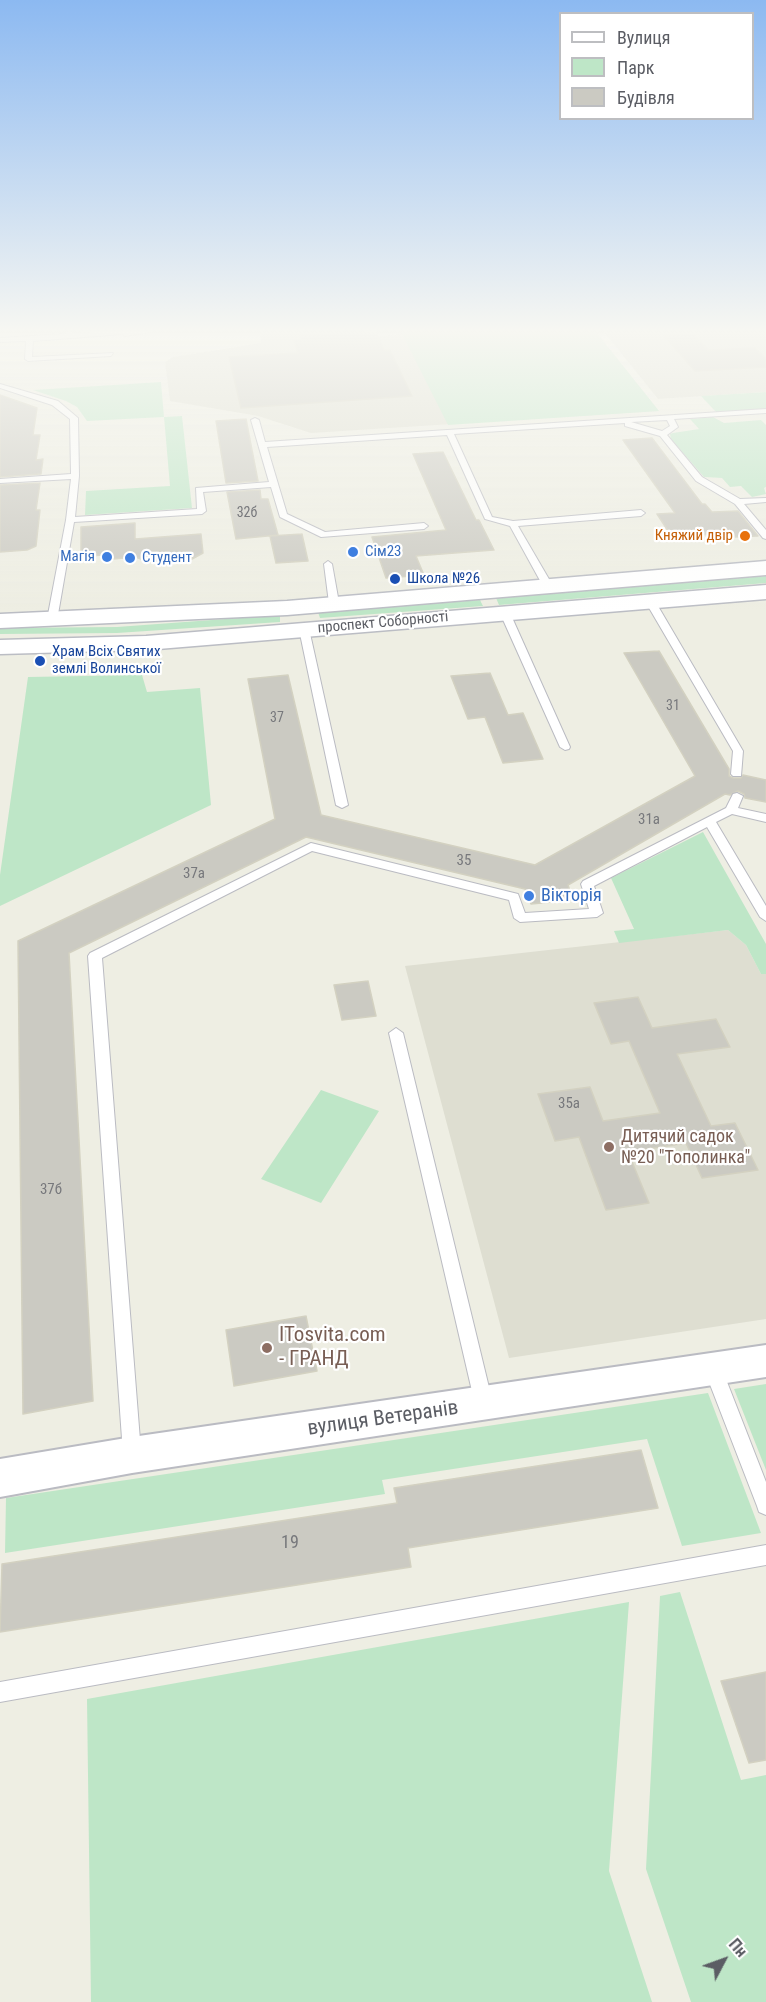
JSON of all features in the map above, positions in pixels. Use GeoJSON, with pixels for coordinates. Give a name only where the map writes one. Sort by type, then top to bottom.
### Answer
{"type":"FeatureCollection","features":[{"type":"Feature","properties":{"kind":"main road","name":"проспект Соборності"},"geometry":{"type":"LineString","coordinates":[[0,647],[146,643],[294,622],[334,603],[766,568]]}},
{"type":"Feature","properties":{"kind":"main road","name":"проспект Соборності"},"geometry":{"type":"LineString","coordinates":[[0,621],[294,622],[505,613],[766,592]]}},
{"type":"Feature","properties":{"kind":"street","name":"вулиця Ветеранів"},"geometry":{"type":"LineString","coordinates":[[0,1478],[132,1455],[766,1361]]}},
{"type":"Feature","properties":{"kind":"lane"},"geometry":{"type":"LineString","coordinates":[[52,620],[70,520],[75,476],[74,425]]}},
{"type":"Feature","properties":{"kind":"lane"},"geometry":{"type":"LineString","coordinates":[[257,425],[283,515],[324,535],[424,526]]}},
{"type":"Feature","properties":{"kind":"lane"},"geometry":{"type":"LineString","coordinates":[[262,445],[542,425]]}},
{"type":"Feature","properties":{"kind":"lane"},"geometry":{"type":"LineString","coordinates":[[632,425],[663,434],[699,479],[738,502],[766,536]]}},
{"type":"Feature","properties":{"kind":"lane"},"geometry":{"type":"LineString","coordinates":[[663,434],[674,425]]}},
{"type":"Feature","properties":{"kind":"lane"},"geometry":{"type":"LineString","coordinates":[[449,431],[489,519],[513,524],[641,513]]}},
{"type":"Feature","properties":{"kind":"lane"},"geometry":{"type":"LineString","coordinates":[[0,481],[75,476]]}},
{"type":"Feature","properties":{"kind":"lane"},"geometry":{"type":"LineString","coordinates":[[70,520],[202,511],[199,489],[274,484]]}},
{"type":"Feature","properties":{"kind":"lane"},"geometry":{"type":"LineString","coordinates":[[738,502],[766,500]]}},
{"type":"Feature","properties":{"kind":"lane"},"geometry":{"type":"LineString","coordinates":[[513,524],[548,586]]}},
{"type":"Feature","properties":{"kind":"lane"},"geometry":{"type":"LineString","coordinates":[[328,564],[334,603]]}},
{"type":"Feature","properties":{"kind":"lane"},"geometry":{"type":"LineString","coordinates":[[650,601],[738,752],[738,774]]}},
{"type":"Feature","properties":{"kind":"lane"},"geometry":{"type":"LineString","coordinates":[[505,613],[565,747]]}},
{"type":"Feature","properties":{"kind":"lane"},"geometry":{"type":"LineString","coordinates":[[294,622],[342,805]]}},
{"type":"Feature","properties":{"kind":"lane"},"geometry":{"type":"LineString","coordinates":[[132,1455],[95,956],[311,847],[514,897],[520,918],[597,913],[587,884],[730,810],[737,796]]}},
{"type":"Feature","properties":{"kind":"lane"},"geometry":{"type":"LineString","coordinates":[[730,810],[766,818]]}},
{"type":"Feature","properties":{"kind":"lane"},"geometry":{"type":"LineString","coordinates":[[710,821],[766,917]]}},
{"type":"Feature","properties":{"kind":"lane"},"geometry":{"type":"LineString","coordinates":[[396,1033],[484,1404]]}},
{"type":"Feature","properties":{"kind":"lane"},"geometry":{"type":"LineString","coordinates":[[713,1369],[766,1506]]}},
{"type":"Feature","properties":{"kind":"lane"},"geometry":{"type":"LineString","coordinates":[[0,1692],[766,1555]]}},
{"type":"Feature","properties":{"kind":"shaded area"},"geometry":{"type":"Polygon","coordinates":[[[287,425],[431,425],[311,433],[287,425]]]}},
{"type":"Feature","properties":{"kind":"shaded area","name":"Дитячий садок №20 \"Тополинка\""},"geometry":{"type":"Polygon","coordinates":[[[728,930],[746,945],[761,974],[766,974],[766,1319],[509,1358],[405,966],[728,930]]]}},
{"type":"Feature","properties":{"kind":"green space"},"geometry":{"type":"Polygon","coordinates":[[[165,425],[183,425],[192,508],[85,515],[86,491],[170,486],[165,425]]]}},
{"type":"Feature","properties":{"kind":"green space"},"geometry":{"type":"Polygon","coordinates":[[[696,425],[766,425],[766,487],[764,488],[766,494],[752,497],[741,486],[730,487],[722,478],[704,477],[671,439],[670,434],[699,429],[696,425]]]}},
{"type":"Feature","properties":{"kind":"green space"},"geometry":{"type":"Polygon","coordinates":[[[766,576],[766,583],[499,605],[496,598],[766,576]]]}},
{"type":"Feature","properties":{"kind":"green space"},"geometry":{"type":"Polygon","coordinates":[[[480,600],[483,606],[320,618],[318,612],[480,600]]]}},
{"type":"Feature","properties":{"kind":"green space"},"geometry":{"type":"Polygon","coordinates":[[[280,615],[280,622],[117,633],[0,634],[0,628],[117,627],[280,615]]]}},
{"type":"Feature","properties":{"kind":"green space"},"geometry":{"type":"Polygon","coordinates":[[[142,675],[147,692],[200,688],[211,805],[0,906],[0,875],[28,677],[142,675]]]}},
{"type":"Feature","properties":{"kind":"green space"},"geometry":{"type":"Polygon","coordinates":[[[703,832],[766,944],[766,974],[761,974],[746,945],[728,930],[619,943],[614,931],[634,929],[611,878],[703,832]]]}},
{"type":"Feature","properties":{"kind":"green space"},"geometry":{"type":"Polygon","coordinates":[[[321,1090],[379,1111],[321,1203],[261,1179],[321,1090]]]}},
{"type":"Feature","properties":{"kind":"green space"},"geometry":{"type":"Polygon","coordinates":[[[766,1384],[766,1470],[734,1389],[766,1384]]]}},
{"type":"Feature","properties":{"kind":"green space"},"geometry":{"type":"Polygon","coordinates":[[[708,1393],[761,1533],[682,1546],[647,1439],[382,1480],[385,1494],[5,1553],[6,1498],[708,1393]]]}},
{"type":"Feature","properties":{"kind":"green space"},"geometry":{"type":"Polygon","coordinates":[[[680,1592],[741,1780],[766,1775],[766,2002],[691,2002],[646,1869],[660,1596],[680,1592]]]}},
{"type":"Feature","properties":{"kind":"green space"},"geometry":{"type":"Polygon","coordinates":[[[629,1602],[609,1871],[652,2002],[91,2002],[87,1699],[629,1602]]]}},
{"type":"Feature","properties":{"kind":"building"},"geometry":{"type":"Polygon","coordinates":[[[0,425],[34,425],[33,435],[40,435],[36,460],[43,459],[41,474],[0,477],[0,425]]]}},
{"type":"Feature","properties":{"kind":"building"},"geometry":{"type":"Polygon","coordinates":[[[217,425],[247,425],[258,481],[226,483],[217,425]]]}},
{"type":"Feature","properties":{"kind":"building"},"geometry":{"type":"Polygon","coordinates":[[[652,438],[702,504],[705,504],[712,512],[738,511],[758,536],[735,537],[731,533],[672,537],[657,514],[675,513],[623,440],[652,438]]]}},
{"type":"Feature","properties":{"kind":"building"},"geometry":{"type":"Polygon","coordinates":[[[443,452],[476,520],[479,520],[494,550],[416,556],[424,575],[386,578],[372,537],[446,530],[413,454],[443,452]]]}},
{"type":"Feature","properties":{"kind":"building"},"geometry":{"type":"Polygon","coordinates":[[[40,483],[36,510],[40,510],[36,546],[27,550],[0,552],[0,485],[40,483]]]}},
{"type":"Feature","properties":{"kind":"building"},"geometry":{"type":"Polygon","coordinates":[[[260,490],[261,499],[268,499],[278,535],[236,539],[227,492],[260,490]]]}},
{"type":"Feature","properties":{"kind":"building"},"geometry":{"type":"Polygon","coordinates":[[[135,523],[135,539],[201,534],[203,553],[192,559],[148,562],[136,557],[113,559],[102,555],[81,557],[81,527],[135,523]]]}},
{"type":"Feature","properties":{"kind":"building"},"geometry":{"type":"Polygon","coordinates":[[[302,534],[308,561],[276,563],[270,536],[302,534]]]}},
{"type":"Feature","properties":{"kind":"building"},"geometry":{"type":"Polygon","coordinates":[[[659,651],[729,769],[729,776],[741,778],[743,775],[766,780],[766,802],[745,798],[744,794],[738,791],[730,795],[725,794],[568,885],[573,900],[531,904],[525,889],[306,837],[69,953],[93,1401],[23,1414],[18,941],[275,819],[248,679],[288,675],[321,815],[535,865],[695,776],[624,653],[659,651]]]}},
{"type":"Feature","properties":{"kind":"building"},"geometry":{"type":"Polygon","coordinates":[[[490,673],[508,715],[523,713],[543,759],[503,763],[485,717],[468,719],[451,676],[490,673]]]}},
{"type":"Feature","properties":{"kind":"building"},"geometry":{"type":"Polygon","coordinates":[[[368,981],[376,1016],[342,1020],[334,985],[368,981]]]}},
{"type":"Feature","properties":{"kind":"building"},"geometry":{"type":"Polygon","coordinates":[[[638,997],[652,1028],[716,1019],[730,1047],[677,1054],[711,1126],[735,1123],[758,1170],[702,1178],[686,1143],[628,1152],[649,1203],[606,1210],[579,1137],[555,1141],[538,1094],[590,1087],[603,1121],[660,1113],[629,1041],[611,1044],[594,1003],[638,997]]]}},
{"type":"Feature","properties":{"kind":"building"},"geometry":{"type":"Polygon","coordinates":[[[306,1316],[317,1371],[234,1386],[226,1330],[306,1316]]]}},
{"type":"Feature","properties":{"kind":"building"},"geometry":{"type":"Polygon","coordinates":[[[641,1450],[658,1508],[408,1548],[411,1567],[0,1632],[2,1564],[397,1503],[394,1488],[641,1450]]]}},
{"type":"Feature","properties":{"kind":"building"},"geometry":{"type":"Polygon","coordinates":[[[766,1672],[766,1760],[749,1763],[721,1681],[766,1672]]]}},
{"type":"Feature","properties":{"kind":"place","name":"Княжий двір"},"geometry":{"type":"Point","coordinates":[745,536]}},
{"type":"Feature","properties":{"kind":"place","name":"Сім23"},"geometry":{"type":"Point","coordinates":[353,552]}},
{"type":"Feature","properties":{"kind":"place","name":"Магія"},"geometry":{"type":"Point","coordinates":[107,557]}},
{"type":"Feature","properties":{"kind":"place","name":"Студент"},"geometry":{"type":"Point","coordinates":[130,558]}},
{"type":"Feature","properties":{"kind":"place","name":"Школа №26"},"geometry":{"type":"Point","coordinates":[395,579]}},
{"type":"Feature","properties":{"kind":"place","name":"Храм Всіх Святих землі Волинської"},"geometry":{"type":"Point","coordinates":[40,661]}},
{"type":"Feature","properties":{"kind":"place","name":"Вікторія"},"geometry":{"type":"Point","coordinates":[529,896]}},
{"type":"Feature","properties":{"kind":"place","name":"Дитячий садок №20 \"Тополинка\""},"geometry":{"type":"Point","coordinates":[609,1147]}},
{"type":"Feature","properties":{"kind":"place","name":"ITosvita.com - ГРАНД"},"geometry":{"type":"Point","coordinates":[267,1348]}}]}
